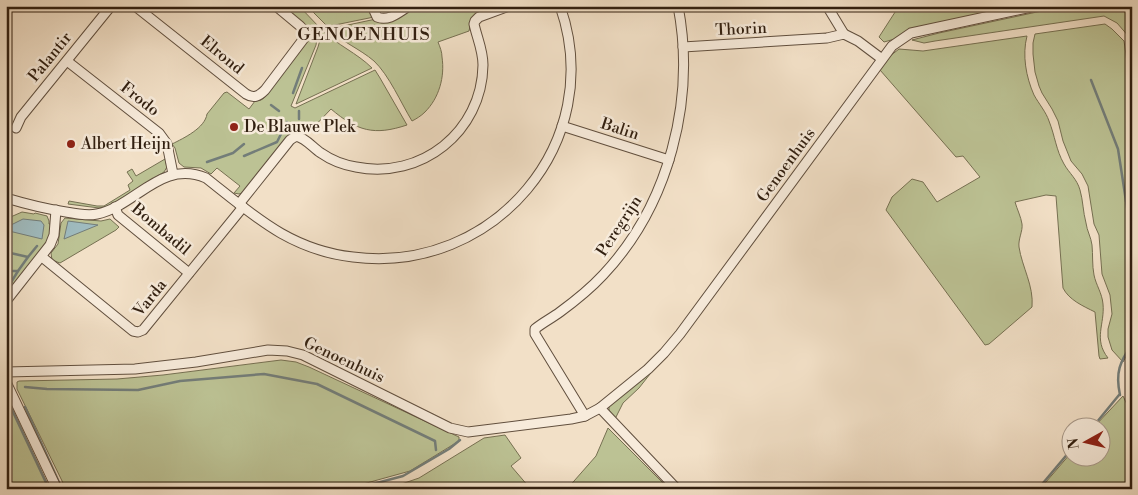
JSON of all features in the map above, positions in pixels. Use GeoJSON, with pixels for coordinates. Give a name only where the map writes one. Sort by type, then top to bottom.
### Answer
{"type":"FeatureCollection","features":[{"type":"Feature","properties":{"kind":"street","name":"Palantir"},"geometry":{"type":"LineString","coordinates":[[16,128],[21,117],[111,6]]}},
{"type":"Feature","properties":{"kind":"street","name":"Elrond"},"geometry":{"type":"LineString","coordinates":[[135,6],[249,96],[254,97],[259,96],[304,40],[306,34],[300,26],[276,6]]}},
{"type":"Feature","properties":{"kind":"street"},"geometry":{"type":"LineString","coordinates":[[372,6],[377,17],[388,19],[409,6]]}},
{"type":"Feature","properties":{"kind":"street","name":"Varda"},"geometry":{"type":"LineString","coordinates":[[42,257],[133,331],[143,330],[241,206],[290,140],[296,136],[320,153],[337,162],[375,170],[392,169],[412,164],[428,157],[444,146],[457,134],[468,118],[477,99],[482,79],[483,56],[474,24],[475,21],[479,17],[510,6]]}},
{"type":"Feature","properties":{"kind":"street"},"geometry":{"type":"LineString","coordinates":[[6,204],[28,205],[83,215],[94,215],[115,207],[163,178],[173,174],[185,173],[206,178],[272,229],[290,239],[323,252],[369,259],[411,256],[442,248],[472,235],[506,212],[535,180],[552,150],[562,126],[569,98],[571,69],[569,42],[560,6]]}},
{"type":"Feature","properties":{"kind":"street","name":"Peregrijn"},"geometry":{"type":"LineString","coordinates":[[585,416],[535,334],[535,329],[561,312],[591,288],[615,261],[626,248],[646,216],[660,185],[669,160],[680,116],[684,84],[683,47],[678,6]]}},
{"type":"Feature","properties":{"kind":"street"},"geometry":{"type":"LineString","coordinates":[[827,6],[844,34],[858,41],[882,59]]}},
{"type":"Feature","properties":{"kind":"street","name":"Genoenhuis"},"geometry":{"type":"LineString","coordinates":[[6,372],[135,369],[196,362],[268,350],[287,351],[303,355],[450,428],[468,432],[585,416],[600,408],[648,369],[680,334],[892,46],[910,33],[1036,6]]}},
{"type":"Feature","properties":{"kind":"street","name":"Thorin"},"geometry":{"type":"LineString","coordinates":[[683,47],[827,38],[844,34]]}},
{"type":"Feature","properties":{"kind":"street","name":"Frodo"},"geometry":{"type":"LineString","coordinates":[[67,61],[159,133],[167,144],[173,174]]}},
{"type":"Feature","properties":{"kind":"street","name":"Balin"},"geometry":{"type":"LineString","coordinates":[[562,126],[669,160]]}},
{"type":"Feature","properties":{"kind":"street"},"geometry":{"type":"LineString","coordinates":[[6,198],[28,205]]}},
{"type":"Feature","properties":{"kind":"street","name":"Bombadil"},"geometry":{"type":"LineString","coordinates":[[115,207],[118,215],[189,273]]}},
{"type":"Feature","properties":{"kind":"street"},"geometry":{"type":"LineString","coordinates":[[6,301],[50,245],[54,235],[56,210]]}},
{"type":"Feature","properties":{"kind":"street"},"geometry":{"type":"LineString","coordinates":[[6,382],[57,489]]}},
{"type":"Feature","properties":{"kind":"street"},"geometry":{"type":"LineString","coordinates":[[600,408],[677,489]]}},
{"type":"Feature","properties":{"kind":"green space"},"geometry":{"type":"Polygon","coordinates":[[[279,6],[299,6],[320,28],[308,31],[279,6]]]}},
{"type":"Feature","properties":{"kind":"green space"},"geometry":{"type":"Polygon","coordinates":[[[307,6],[370,6],[374,17],[330,26],[326,25],[307,6]]]}},
{"type":"Feature","properties":{"kind":"green space"},"geometry":{"type":"Polygon","coordinates":[[[416,6],[499,6],[472,17],[469,31],[438,42],[442,53],[443,65],[440,87],[430,106],[422,115],[412,121],[390,81],[374,61],[329,29],[376,19],[381,23],[388,22],[416,6]]]}},
{"type":"Feature","properties":{"kind":"green space"},"geometry":{"type":"Polygon","coordinates":[[[899,6],[1017,6],[884,42],[879,37],[899,6]]]}},
{"type":"Feature","properties":{"kind":"green space"},"geometry":{"type":"Polygon","coordinates":[[[1065,6],[1132,6],[1132,47],[1130,38],[1117,23],[1104,16],[924,43],[912,40],[939,33],[1065,6]]]}},
{"type":"Feature","properties":{"kind":"green space"},"geometry":{"type":"Polygon","coordinates":[[[1105,24],[1124,41],[1132,97],[1132,346],[1123,362],[1112,350],[1108,337],[1112,314],[1110,295],[1102,274],[1099,235],[1094,224],[1088,186],[1082,174],[1071,161],[1058,121],[1039,86],[1033,54],[1035,34],[1105,24]]]}},
{"type":"Feature","properties":{"kind":"green space"},"geometry":{"type":"Polygon","coordinates":[[[322,30],[372,68],[296,104],[318,47],[320,40],[319,31],[322,30]]]}},
{"type":"Feature","properties":{"kind":"green space"},"geometry":{"type":"Polygon","coordinates":[[[315,32],[317,38],[316,45],[291,106],[295,108],[375,70],[407,125],[375,131],[358,127],[331,109],[308,133],[299,132],[291,135],[242,193],[239,194],[234,193],[240,186],[217,168],[211,174],[201,168],[184,167],[179,163],[172,144],[188,136],[198,128],[224,93],[227,92],[249,109],[255,101],[264,98],[307,42],[309,33],[315,32]]]}},
{"type":"Feature","properties":{"kind":"green space"},"geometry":{"type":"Polygon","coordinates":[[[1027,36],[1025,58],[1031,88],[1048,118],[1061,159],[1079,186],[1091,239],[1094,275],[1103,304],[1101,344],[1108,358],[1100,359],[1099,356],[1095,312],[1073,299],[1063,288],[1056,196],[1046,195],[1015,202],[1022,224],[1019,247],[1030,284],[1032,307],[989,344],[985,345],[886,210],[892,197],[912,179],[923,182],[937,202],[980,177],[963,156],[956,157],[880,70],[890,56],[899,49],[923,51],[1027,36]]]}},
{"type":"Feature","properties":{"kind":"green space"},"geometry":{"type":"Polygon","coordinates":[[[165,159],[167,167],[164,172],[109,206],[99,208],[68,204],[69,201],[104,206],[130,190],[128,185],[133,181],[127,172],[132,169],[136,176],[165,159]]]}},
{"type":"Feature","properties":{"kind":"green space"},"geometry":{"type":"Polygon","coordinates":[[[22,212],[47,216],[49,224],[52,224],[50,239],[6,295],[6,219],[22,212]]]}},
{"type":"Feature","properties":{"kind":"green space"},"geometry":{"type":"Polygon","coordinates":[[[65,218],[101,221],[110,219],[119,227],[60,263],[52,260],[51,253],[58,244],[61,223],[65,218]]]}},
{"type":"Feature","properties":{"kind":"green space"},"geometry":{"type":"Polygon","coordinates":[[[281,360],[296,362],[309,367],[459,437],[459,441],[410,471],[345,489],[66,489],[17,389],[17,382],[19,381],[117,379],[281,360]]]}},
{"type":"Feature","properties":{"kind":"green space"},"geometry":{"type":"Polygon","coordinates":[[[654,369],[639,388],[623,403],[615,419],[609,410],[609,404],[654,369]]]}},
{"type":"Feature","properties":{"kind":"green space"},"geometry":{"type":"Polygon","coordinates":[[[6,396],[50,489],[6,489],[6,396]]]}},
{"type":"Feature","properties":{"kind":"green space"},"geometry":{"type":"Polygon","coordinates":[[[1123,396],[1132,415],[1132,485],[1127,489],[1040,489],[1060,466],[1060,468],[1110,468],[1110,418],[1102,418],[1123,396]]]}},
{"type":"Feature","properties":{"kind":"green space"},"geometry":{"type":"Polygon","coordinates":[[[608,428],[669,489],[567,489],[596,456],[608,428]]]}},
{"type":"Feature","properties":{"kind":"green space"},"geometry":{"type":"Polygon","coordinates":[[[505,435],[521,458],[511,466],[529,487],[527,489],[387,489],[419,478],[484,438],[505,435]]]}},
{"type":"Feature","properties":{"kind":"water"},"geometry":{"type":"Polygon","coordinates":[[[23,219],[41,221],[44,225],[42,239],[7,229],[7,227],[23,219]]]}},
{"type":"Feature","properties":{"kind":"water"},"geometry":{"type":"Polygon","coordinates":[[[68,221],[98,225],[64,239],[68,221]]]}},
{"type":"Feature","properties":{"kind":"waterway"},"geometry":{"type":"LineString","coordinates":[[293,93],[302,68]]}},
{"type":"Feature","properties":{"kind":"waterway"},"geometry":{"type":"LineString","coordinates":[[1091,80],[1118,149],[1132,240]]}},
{"type":"Feature","properties":{"kind":"waterway"},"geometry":{"type":"LineString","coordinates":[[271,105],[279,111]]}},
{"type":"Feature","properties":{"kind":"waterway"},"geometry":{"type":"LineString","coordinates":[[299,111],[299,119]]}},
{"type":"Feature","properties":{"kind":"waterway"},"geometry":{"type":"LineString","coordinates":[[244,156],[277,142],[287,122]]}},
{"type":"Feature","properties":{"kind":"waterway"},"geometry":{"type":"LineString","coordinates":[[207,162],[233,153],[244,144]]}},
{"type":"Feature","properties":{"kind":"waterway"},"geometry":{"type":"LineString","coordinates":[[6,252],[28,257],[37,246]]}},
{"type":"Feature","properties":{"kind":"waterway"},"geometry":{"type":"LineString","coordinates":[[6,271],[18,271],[28,257]]}},
{"type":"Feature","properties":{"kind":"waterway"},"geometry":{"type":"LineString","coordinates":[[6,286],[10,284],[18,271]]}},
{"type":"Feature","properties":{"kind":"waterway"},"geometry":{"type":"LineString","coordinates":[[1120,395],[1118,374],[1124,356],[1132,344]]}},
{"type":"Feature","properties":{"kind":"waterway"},"geometry":{"type":"LineString","coordinates":[[25,387],[138,390],[180,381],[264,374],[317,384],[435,441],[436,450]]}},
{"type":"Feature","properties":{"kind":"waterway"},"geometry":{"type":"LineString","coordinates":[[1129,385],[1132,381]]}},
{"type":"Feature","properties":{"kind":"waterway"},"geometry":{"type":"LineString","coordinates":[[1100,418],[1119,395]]}},
{"type":"Feature","properties":{"kind":"waterway"},"geometry":{"type":"LineString","coordinates":[[6,397],[49,489]]}},
{"type":"Feature","properties":{"kind":"waterway"},"geometry":{"type":"LineString","coordinates":[[25,407],[62,489]]}},
{"type":"Feature","properties":{"kind":"waterway"},"geometry":{"type":"LineString","coordinates":[[354,489],[403,476],[449,449],[460,440]]}},
{"type":"Feature","properties":{"kind":"waterway"},"geometry":{"type":"LineString","coordinates":[[1038,489],[1060,463]]}},
{"type":"Feature","properties":{"kind":"place","name":"De Blauwe Plek"},"geometry":{"type":"Point","coordinates":[234,127]}},
{"type":"Feature","properties":{"kind":"place","name":"Albert Heijn"},"geometry":{"type":"Point","coordinates":[71,144]}},
{"type":"Feature","properties":{"kind":"district","name":"GENOENHUIS"},"geometry":{"type":"Point","coordinates":[364,34]}}]}
